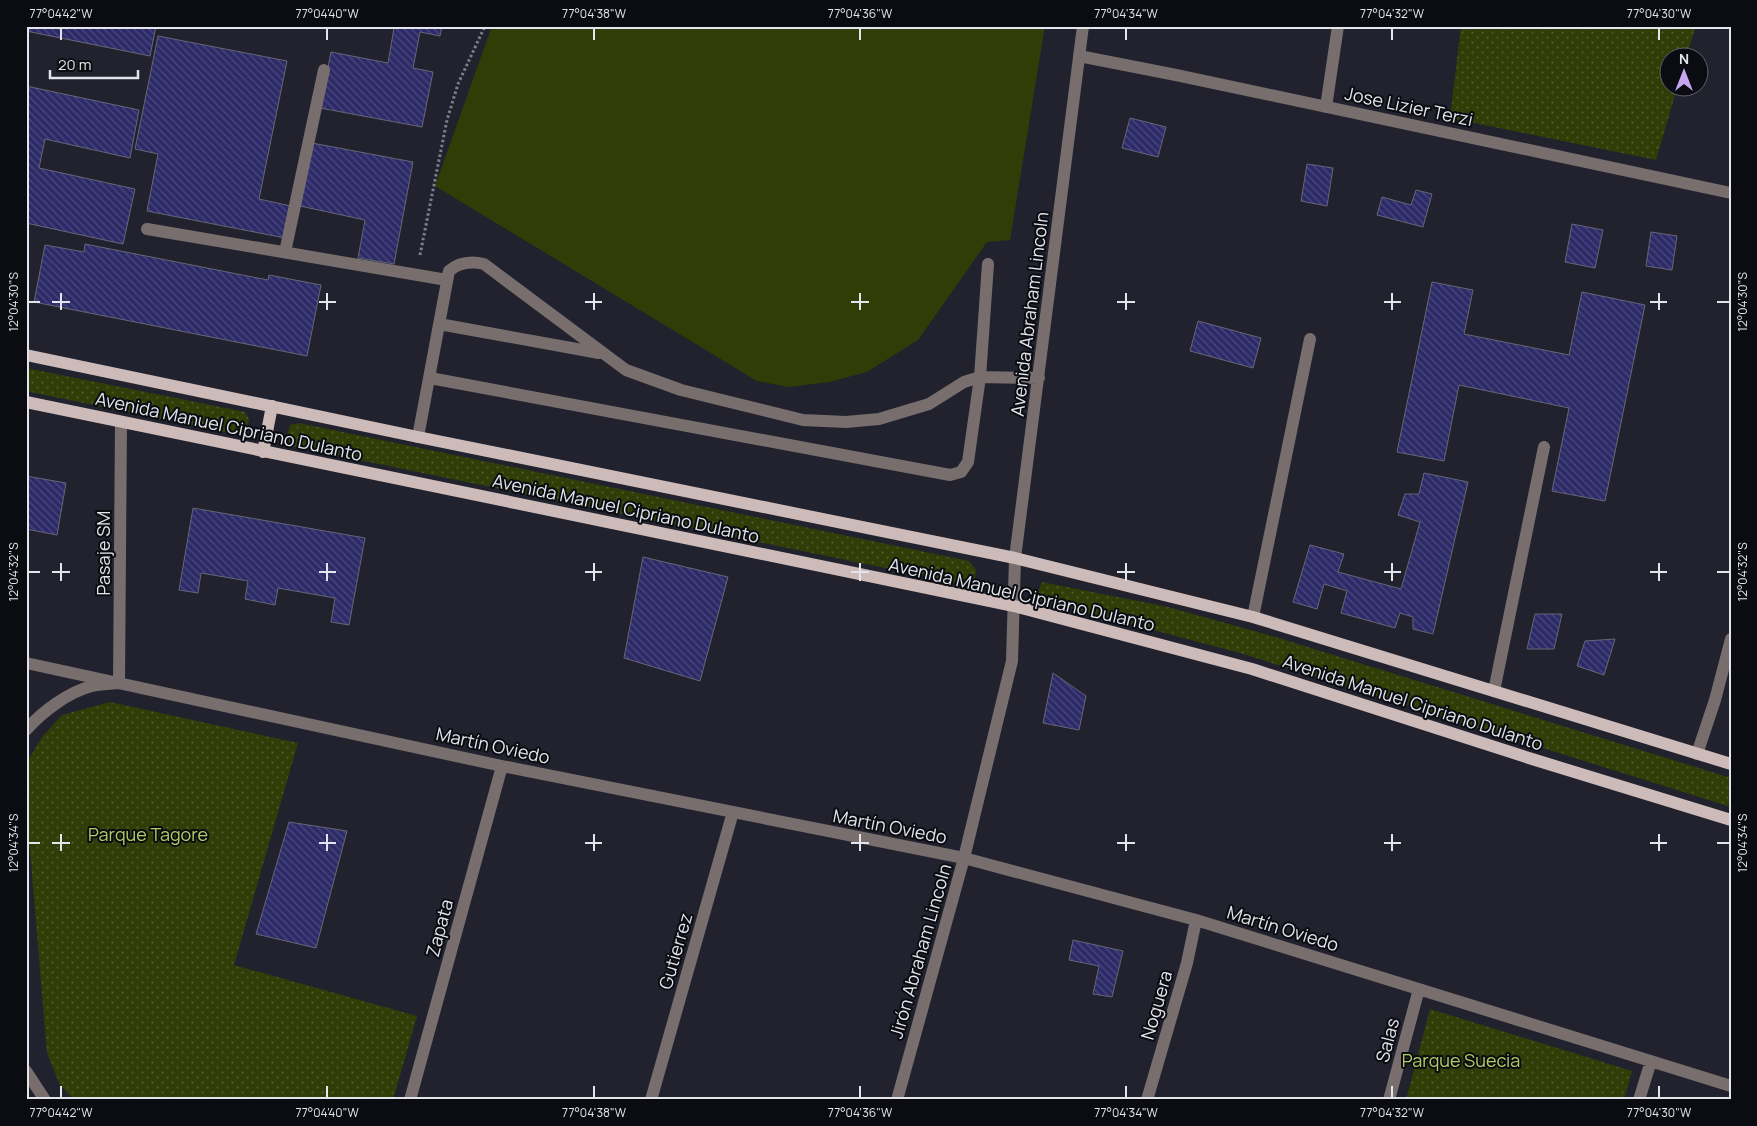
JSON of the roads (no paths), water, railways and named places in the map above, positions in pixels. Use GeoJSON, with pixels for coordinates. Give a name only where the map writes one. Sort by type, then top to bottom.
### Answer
{"type":"FeatureCollection","features":[{"type":"Feature","properties":{"kind":"main road","name":"Avenida Manuel Cipriano Dulanto"},"geometry":{"type":"LineString","coordinates":[[26,355],[418,438],[1016,558],[1253,617],[1731,764]]}},
{"type":"Feature","properties":{"kind":"main road","name":"Avenida Manuel Cipriano Dulanto"},"geometry":{"type":"LineString","coordinates":[[26,402],[1014,606],[1252,669],[1532,759],[1731,820]]}},
{"type":"Feature","properties":{"kind":"main road"},"geometry":{"type":"LineString","coordinates":[[263,452],[272,406]]}},
{"type":"Feature","properties":{"kind":"street","name":"Avenida Abraham Lincoln"},"geometry":{"type":"LineString","coordinates":[[1014,606],[1016,558],[1082,26]]}},
{"type":"Feature","properties":{"kind":"street"},"geometry":{"type":"LineString","coordinates":[[1326,107],[1338,26]]}},
{"type":"Feature","properties":{"kind":"street","name":"Jose Lizier Terzi"},"geometry":{"type":"LineString","coordinates":[[1079,56],[1731,193]]}},
{"type":"Feature","properties":{"kind":"street"},"geometry":{"type":"LineString","coordinates":[[285,252],[324,70]]}},
{"type":"Feature","properties":{"kind":"street"},"geometry":{"type":"LineString","coordinates":[[147,229],[447,280]]}},
{"type":"Feature","properties":{"kind":"street"},"geometry":{"type":"LineString","coordinates":[[418,438],[449,272],[454,267],[463,263],[474,262],[484,264],[626,370],[681,390],[803,420],[846,422],[879,420],[929,404],[957,385],[980,377],[1039,378]]}},
{"type":"Feature","properties":{"kind":"street"},"geometry":{"type":"LineString","coordinates":[[430,378],[950,476],[961,472],[968,462],[980,377],[988,264]]}},
{"type":"Feature","properties":{"kind":"street"},"geometry":{"type":"LineString","coordinates":[[439,324],[601,353]]}},
{"type":"Feature","properties":{"kind":"street"},"geometry":{"type":"LineString","coordinates":[[1253,617],[1310,339]]}},
{"type":"Feature","properties":{"kind":"street","name":"Pasaje SM"},"geometry":{"type":"LineString","coordinates":[[119,683],[121,422]]}},
{"type":"Feature","properties":{"kind":"street"},"geometry":{"type":"LineString","coordinates":[[1494,691],[1544,447]]}},
{"type":"Feature","properties":{"kind":"street","name":"Jirón Abraham Lincoln"},"geometry":{"type":"LineString","coordinates":[[897,1100],[964,858],[1012,661],[1014,606]]}},
{"type":"Feature","properties":{"kind":"street"},"geometry":{"type":"LineString","coordinates":[[1697,754],[1715,700],[1731,639]]}},
{"type":"Feature","properties":{"kind":"street","name":"Martín Oviedo"},"geometry":{"type":"LineString","coordinates":[[26,663],[502,766],[964,858],[1196,920],[1731,1086]]}},
{"type":"Feature","properties":{"kind":"street"},"geometry":{"type":"LineString","coordinates":[[26,730],[48,711],[73,694],[92,686],[119,683]]}},
{"type":"Feature","properties":{"kind":"street","name":"Zapata"},"geometry":{"type":"LineString","coordinates":[[410,1100],[502,766]]}},
{"type":"Feature","properties":{"kind":"street","name":"Gutierrez"},"geometry":{"type":"LineString","coordinates":[[651,1100],[733,812]]}},
{"type":"Feature","properties":{"kind":"street","name":"Noguera"},"geometry":{"type":"LineString","coordinates":[[1147,1100],[1186,963],[1196,920]]}},
{"type":"Feature","properties":{"kind":"street","name":"Salas"},"geometry":{"type":"LineString","coordinates":[[1389,1100],[1419,989]]}},
{"type":"Feature","properties":{"kind":"street"},"geometry":{"type":"LineString","coordinates":[[1639,1100],[1651,1061]]}},
{"type":"Feature","properties":{"kind":"street"},"geometry":{"type":"LineString","coordinates":[[26,1071],[45,1100]]}},
{"type":"Feature","properties":{"kind":"park label","name":"Parque Tagore"},"geometry":{"type":"Point","coordinates":[148,834]}},
{"type":"Feature","properties":{"kind":"park label","name":"Parque Suecia"},"geometry":{"type":"Point","coordinates":[1461,1060]}}]}
